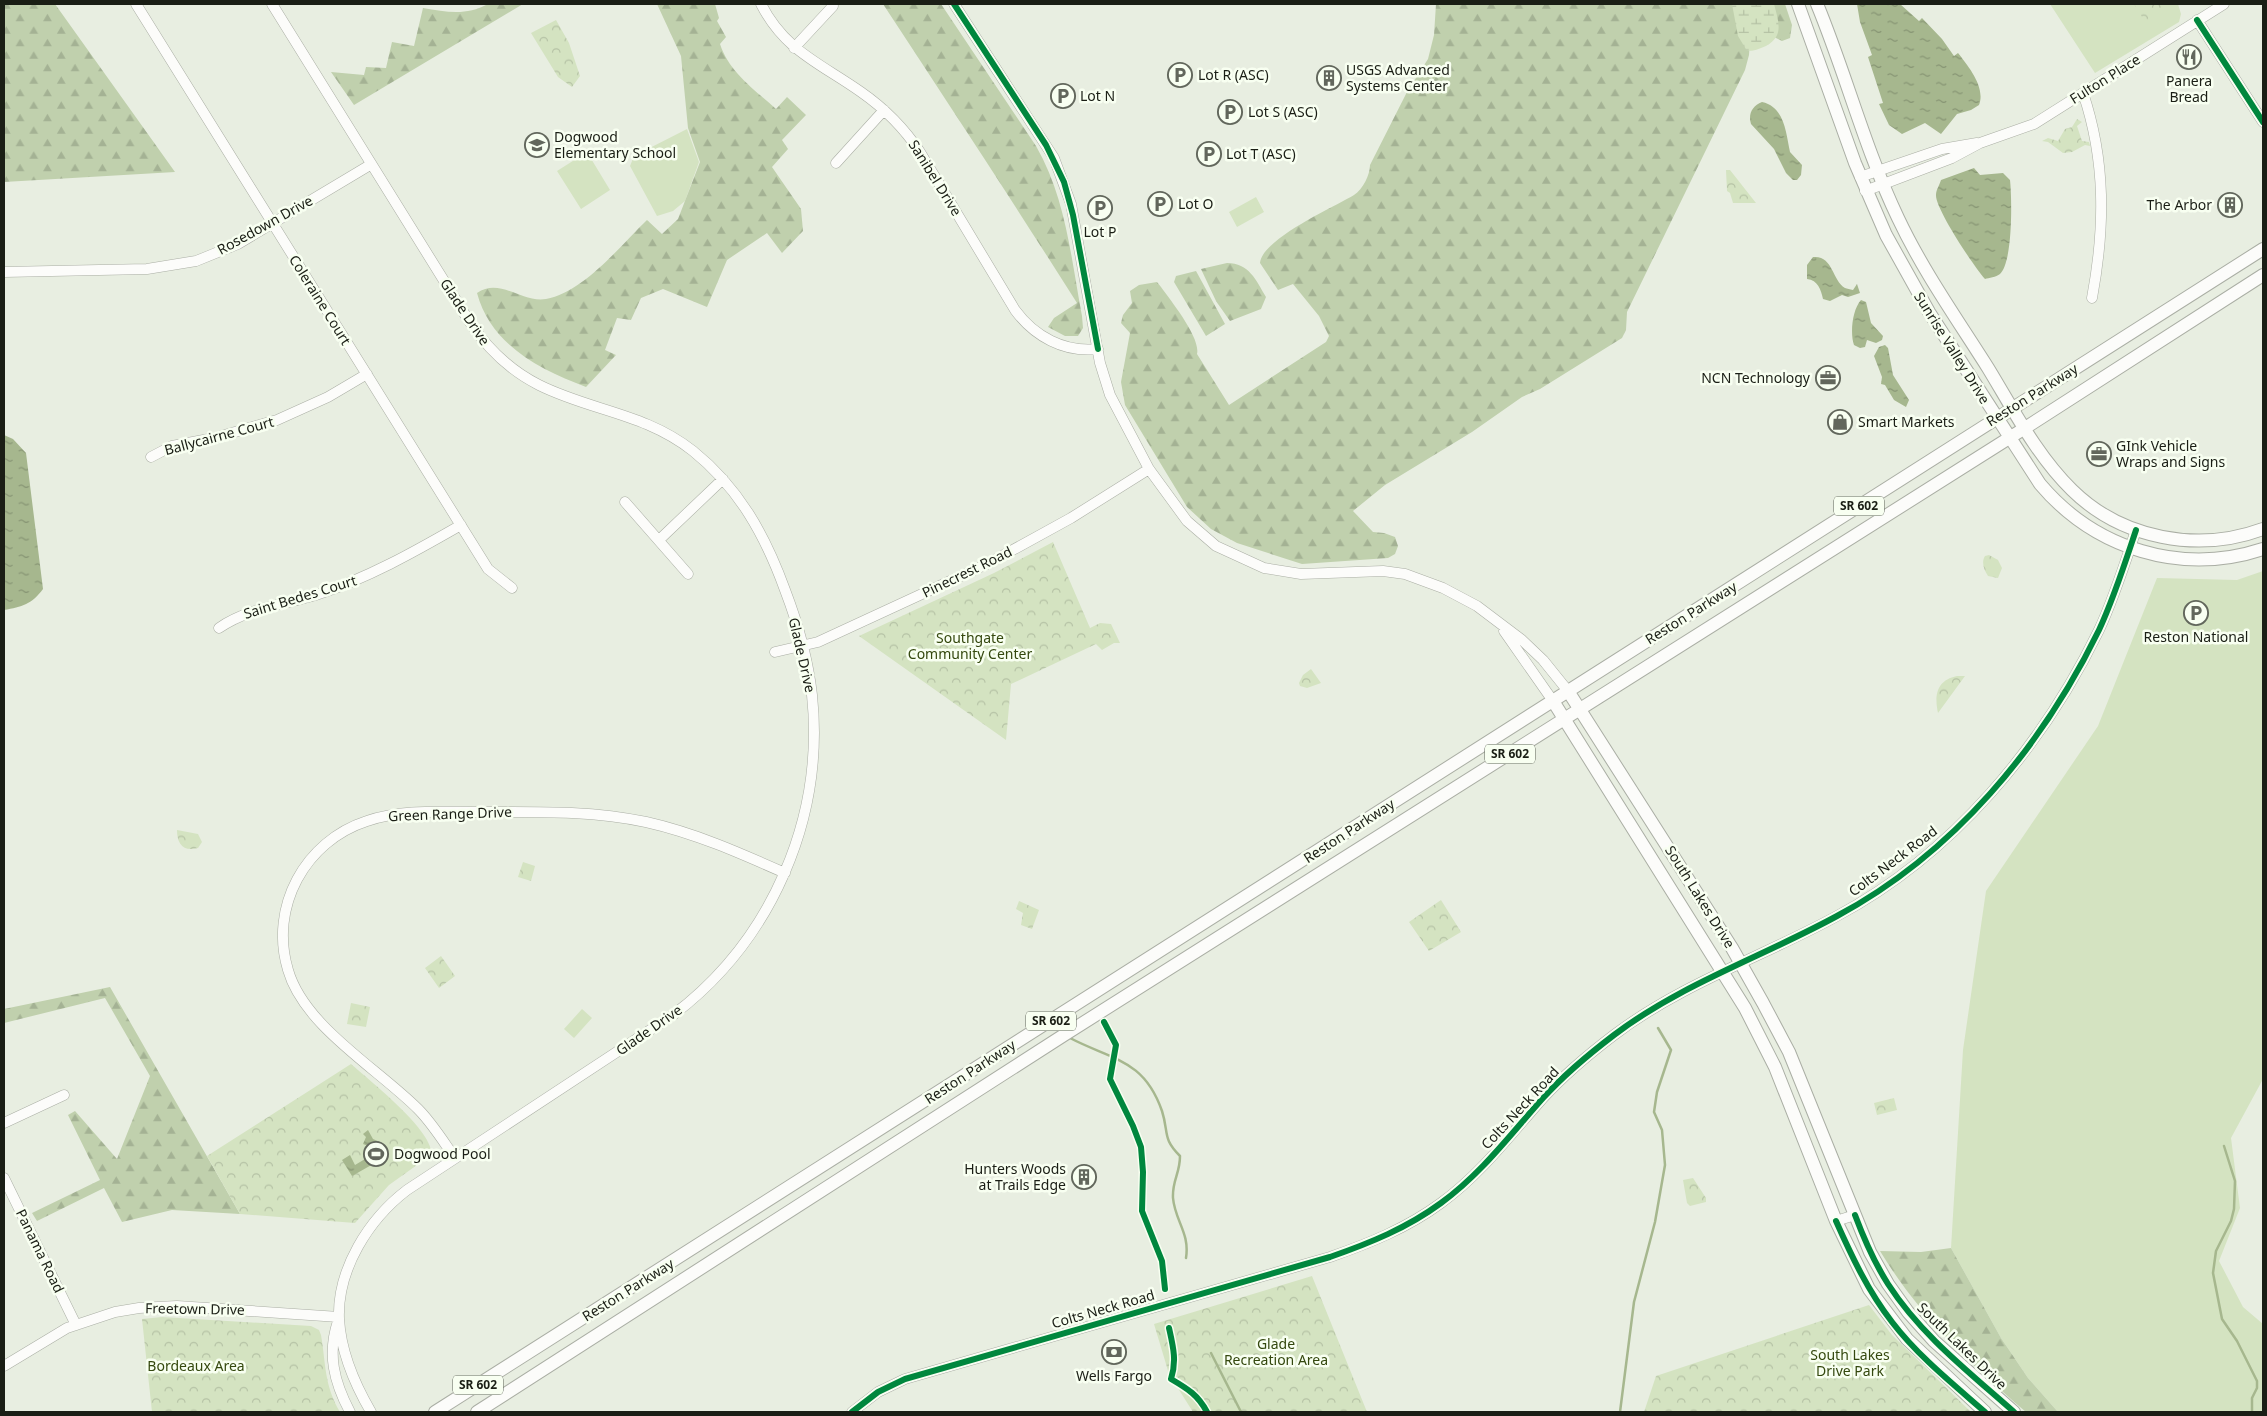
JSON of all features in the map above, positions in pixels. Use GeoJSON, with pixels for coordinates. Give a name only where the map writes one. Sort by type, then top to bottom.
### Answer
{"type":"FeatureCollection","features":[{"type":"Feature","properties":{"kind":"main road","name":"Sunrise Valley Drive"},"geometry":{"type":"LineString","coordinates":[[1798,4],[1865,191],[1910,281],[2040,484],[2057,503],[2089,528],[2130,548],[2164,557],[2200,559],[2234,556],[2263,549]]}},
{"type":"Feature","properties":{"kind":"main road","name":"Sunrise Valley Drive"},"geometry":{"type":"LineString","coordinates":[[1817,4],[1877,170],[1920,260],[2012,408],[2053,469],[2078,496],[2111,519],[2136,530],[2174,539],[2204,541],[2232,538],[2263,529]]}},
{"type":"Feature","properties":{"kind":"main road","name":"Reston Parkway"},"geometry":{"type":"LineString","coordinates":[[436,1412],[2263,249]]}},
{"type":"Feature","properties":{"kind":"main road","name":"Reston Parkway"},"geometry":{"type":"LineString","coordinates":[[477,1412],[1064,1035],[2025,428],[2263,275]]}},
{"type":"Feature","properties":{"kind":"main road","name":"South Lakes Drive"},"geometry":{"type":"LineString","coordinates":[[1568,691],[1741,963],[1789,1052],[1854,1215],[1880,1271],[1908,1312],[1934,1341],[2014,1412]]}},
{"type":"Feature","properties":{"kind":"main road","name":"South Lakes Drive"},"geometry":{"type":"LineString","coordinates":[[1553,701],[1724,972],[1774,1067],[1836,1221],[1859,1271],[1892,1323],[1924,1357],[1985,1412]]}},
{"type":"Feature","properties":{"kind":"street","name":"Coleraine Court"},"geometry":{"type":"LineString","coordinates":[[136,4],[488,569],[512,588]]}},
{"type":"Feature","properties":{"kind":"street","name":"Glade Drive"},"geometry":{"type":"LineString","coordinates":[[272,4],[370,165],[481,338],[502,360],[521,375],[546,388],[623,414],[662,431],[694,452],[722,479],[744,505],[764,537],[789,601],[803,647],[813,706],[813,760],[804,816],[785,873],[769,906],[746,942],[722,972],[695,998],[640,1038],[400,1195],[374,1222],[361,1241],[349,1268],[333,1339],[332,1363],[338,1385],[350,1412]]}},
{"type":"Feature","properties":{"kind":"street","name":"Sanibel Drive"},"geometry":{"type":"LineString","coordinates":[[760,4],[794,48],[809,60],[862,92],[884,110],[902,129],[920,152],[1015,310],[1026,324],[1039,335],[1060,345],[1082,350],[1098,349]]}},
{"type":"Feature","properties":{"kind":"street","name":"South Lakes Drive"},"geometry":{"type":"LineString","coordinates":[[954,4],[1046,145],[1062,176],[1073,215],[1098,349],[1115,406],[1149,469],[1176,507],[1198,531],[1216,546],[1264,568],[1296,574],[1372,571],[1405,574],[1428,581],[1462,598],[1536,653],[1568,691]]}},
{"type":"Feature","properties":{"kind":"street","name":"Fulton Place"},"geometry":{"type":"LineString","coordinates":[[1865,191],[1952,158],[1980,143],[2034,124],[2224,4]]}},
{"type":"Feature","properties":{"kind":"street"},"geometry":{"type":"LineString","coordinates":[[794,48],[833,6]]}},
{"type":"Feature","properties":{"kind":"street"},"geometry":{"type":"LineString","coordinates":[[2197,20],[2263,122]]}},
{"type":"Feature","properties":{"kind":"street"},"geometry":{"type":"LineString","coordinates":[[2083,93],[2098,148],[2102,187],[2102,224],[2092,298]]}},
{"type":"Feature","properties":{"kind":"street"},"geometry":{"type":"LineString","coordinates":[[836,163],[884,110]]}},
{"type":"Feature","properties":{"kind":"street","name":"Fulton Place"},"geometry":{"type":"LineString","coordinates":[[1860,177],[1954,146],[1980,143]]}},
{"type":"Feature","properties":{"kind":"street","name":"Rosedown Drive"},"geometry":{"type":"LineString","coordinates":[[4,272],[147,269],[178,265],[226,249],[370,165]]}},
{"type":"Feature","properties":{"kind":"street","name":"Ballycairne Court"},"geometry":{"type":"LineString","coordinates":[[151,457],[172,446],[214,438],[277,420],[328,397],[367,374]]}},
{"type":"Feature","properties":{"kind":"street","name":"Pinecrest Road"},"geometry":{"type":"LineString","coordinates":[[775,652],[803,647],[851,627],[1014,550],[1071,518],[1149,469]]}},
{"type":"Feature","properties":{"kind":"street"},"geometry":{"type":"LineString","coordinates":[[659,540],[722,479]]}},
{"type":"Feature","properties":{"kind":"street"},"geometry":{"type":"LineString","coordinates":[[625,502],[688,574]]}},
{"type":"Feature","properties":{"kind":"street","name":"Saint Bedes Court"},"geometry":{"type":"LineString","coordinates":[[219,628],[243,614],[348,584],[409,555],[460,525]]}},
{"type":"Feature","properties":{"kind":"street","name":"Colts Neck Road"},"geometry":{"type":"LineString","coordinates":[[852,1412],[878,1392],[905,1379],[1330,1257],[1396,1231],[1430,1211],[1462,1187],[1488,1161],[1544,1096],[1604,1042],[1650,1010],[1833,918],[1876,892],[1934,848],[1997,787],[2040,732],[2079,669],[2105,617],[2136,530]]}},
{"type":"Feature","properties":{"kind":"street","name":"South Lakes Drive"},"geometry":{"type":"LineString","coordinates":[[1499,624],[1553,701]]}},
{"type":"Feature","properties":{"kind":"street","name":"Green Range Drive"},"geometry":{"type":"LineString","coordinates":[[455,1158],[419,1110],[320,1022],[301,1000],[293,986],[284,954],[282,938],[286,906],[296,880],[305,865],[327,842],[352,826],[368,820],[397,814],[462,812],[578,813],[644,821],[684,832],[785,873]]}},
{"type":"Feature","properties":{"kind":"street"},"geometry":{"type":"LineString","coordinates":[[4,1123],[64,1096]]}},
{"type":"Feature","properties":{"kind":"street","name":"Panama Road"},"geometry":{"type":"LineString","coordinates":[[4,1178],[76,1325]]}},
{"type":"Feature","properties":{"kind":"street"},"geometry":{"type":"LineString","coordinates":[[1836,1221],[1854,1215]]}},
{"type":"Feature","properties":{"kind":"street","name":"Freetown Drive"},"geometry":{"type":"LineString","coordinates":[[4,1366],[76,1325],[115,1312],[160,1306],[223,1308],[339,1317]]}},
{"type":"Feature","properties":{"kind":"street","name":"Glade Drive"},"geometry":{"type":"LineString","coordinates":[[339,1317],[348,1364],[372,1412]]}},
{"type":"Feature","properties":{"kind":"green space"},"geometry":{"type":"Polygon","coordinates":[[[4,4],[55,4],[175,172],[4,182],[4,4]]]}},
{"type":"Feature","properties":{"kind":"green space"},"geometry":{"type":"Polygon","coordinates":[[[488,4],[523,4],[354,105],[331,72],[364,75],[366,67],[386,68],[392,42],[414,46],[423,8],[448,12],[464,12],[488,4]]]}},
{"type":"Feature","properties":{"kind":"green space"},"geometry":{"type":"Polygon","coordinates":[[[657,4],[715,4],[719,18],[717,21],[726,37],[720,44],[736,72],[776,109],[787,97],[806,115],[782,140],[788,149],[772,167],[801,209],[803,231],[782,253],[767,233],[727,260],[707,307],[663,289],[641,298],[631,320],[617,318],[605,350],[616,355],[586,387],[535,363],[505,341],[493,327],[477,293],[494,288],[537,299],[546,299],[560,295],[588,278],[601,267],[647,220],[662,234],[678,219],[700,162],[688,128],[681,56],[657,4]]]}},
{"type":"Feature","properties":{"kind":"green space"},"geometry":{"type":"Polygon","coordinates":[[[883,4],[941,4],[1036,146],[1054,186],[1071,250],[1083,328],[1078,336],[1065,336],[1048,327],[1054,318],[1077,303],[883,4]]]}},
{"type":"Feature","properties":{"kind":"green space"},"geometry":{"type":"Polygon","coordinates":[[[1436,4],[1742,4],[1751,25],[1749,55],[1745,70],[1627,312],[1626,330],[1622,338],[1540,389],[1522,397],[1472,432],[1385,485],[1353,511],[1373,532],[1395,537],[1398,546],[1395,554],[1388,558],[1302,564],[1237,543],[1211,529],[1187,507],[1125,405],[1121,382],[1130,333],[1121,323],[1123,315],[1132,303],[1130,291],[1139,285],[1157,282],[1190,329],[1197,347],[1197,354],[1229,405],[1326,342],[1329,336],[1319,316],[1293,284],[1278,290],[1260,263],[1264,254],[1285,234],[1354,195],[1363,186],[1369,173],[1370,165],[1407,92],[1428,59],[1434,35],[1436,4]]]}},
{"type":"Feature","properties":{"kind":"green space"},"geometry":{"type":"Polygon","coordinates":[[[1732,4],[1774,4],[1779,27],[1778,33],[1772,42],[1756,50],[1747,51],[1738,36],[1732,4]]]}},
{"type":"Feature","properties":{"kind":"green space"},"geometry":{"type":"Polygon","coordinates":[[[1769,4],[1785,4],[1792,25],[1790,38],[1782,41],[1774,37],[1769,4]]]}},
{"type":"Feature","properties":{"kind":"green space"},"geometry":{"type":"Polygon","coordinates":[[[2050,4],[2178,4],[2181,14],[2179,22],[2095,73],[2050,4]]]}},
{"type":"Feature","properties":{"kind":"green space"},"geometry":{"type":"Polygon","coordinates":[[[2134,4],[2172,4],[2174,7],[2147,25],[2134,4]]]}},
{"type":"Feature","properties":{"kind":"green space"},"geometry":{"type":"Polygon","coordinates":[[[556,20],[569,43],[580,76],[572,87],[558,77],[531,33],[556,20]]]}},
{"type":"Feature","properties":{"kind":"green space"},"geometry":{"type":"Polygon","coordinates":[[[2077,119],[2082,122],[2077,126],[2082,141],[2089,142],[2090,146],[2085,145],[2072,152],[2063,153],[2048,142],[2042,141],[2048,138],[2058,141],[2065,129],[2072,127],[2077,119]]]}},
{"type":"Feature","properties":{"kind":"green space"},"geometry":{"type":"Polygon","coordinates":[[[687,129],[699,162],[685,201],[673,211],[657,216],[630,166],[634,156],[687,129]]]}},
{"type":"Feature","properties":{"kind":"green space"},"geometry":{"type":"Polygon","coordinates":[[[587,152],[610,190],[581,209],[557,171],[587,152]]]}},
{"type":"Feature","properties":{"kind":"green space"},"geometry":{"type":"Polygon","coordinates":[[[1726,170],[1730,170],[1756,203],[1733,203],[1730,193],[1727,191],[1726,170]]]}},
{"type":"Feature","properties":{"kind":"green space"},"geometry":{"type":"Polygon","coordinates":[[[1256,197],[1264,212],[1237,227],[1229,212],[1256,197]]]}},
{"type":"Feature","properties":{"kind":"green space"},"geometry":{"type":"Polygon","coordinates":[[[1227,263],[1246,269],[1255,279],[1266,297],[1261,309],[1230,321],[1216,301],[1201,269],[1227,263]]]}},
{"type":"Feature","properties":{"kind":"green space"},"geometry":{"type":"Polygon","coordinates":[[[1196,271],[1225,324],[1206,336],[1174,282],[1176,276],[1196,271]]]}},
{"type":"Feature","properties":{"kind":"green space","name":"Southgate Community Center"},"geometry":{"type":"Polygon","coordinates":[[[1053,542],[1090,628],[1100,623],[1111,624],[1120,643],[1114,643],[1102,650],[1096,644],[1011,684],[1006,740],[859,636],[994,573],[1053,542]]]}},
{"type":"Feature","properties":{"kind":"green space"},"geometry":{"type":"Polygon","coordinates":[[[1989,555],[1998,560],[2002,568],[1998,578],[1988,576],[1984,569],[1984,558],[1989,555]]]}},
{"type":"Feature","properties":{"kind":"green space"},"geometry":{"type":"Polygon","coordinates":[[[2263,571],[2263,1079],[2231,1138],[2240,1208],[2219,1261],[2243,1307],[2263,1324],[2263,1412],[2058,1412],[2028,1378],[2001,1338],[1951,1248],[1963,1050],[1986,891],[2098,726],[2157,578],[2237,580],[2263,571]]]}},
{"type":"Feature","properties":{"kind":"green space"},"geometry":{"type":"Polygon","coordinates":[[[1311,669],[1321,683],[1307,688],[1300,686],[1299,683],[1303,675],[1311,669]]]}},
{"type":"Feature","properties":{"kind":"green space"},"geometry":{"type":"Polygon","coordinates":[[[1957,676],[1965,676],[1938,713],[1936,700],[1938,689],[1945,681],[1957,676]]]}},
{"type":"Feature","properties":{"kind":"green space"},"geometry":{"type":"Polygon","coordinates":[[[177,830],[198,834],[202,842],[198,848],[185,848],[178,839],[177,830]]]}},
{"type":"Feature","properties":{"kind":"green space"},"geometry":{"type":"Polygon","coordinates":[[[523,862],[535,866],[531,881],[518,877],[523,862]]]}},
{"type":"Feature","properties":{"kind":"green space"},"geometry":{"type":"Polygon","coordinates":[[[1441,900],[1461,932],[1429,951],[1409,922],[1441,900]]]}},
{"type":"Feature","properties":{"kind":"green space"},"geometry":{"type":"Polygon","coordinates":[[[1019,901],[1039,910],[1032,929],[1021,925],[1023,913],[1016,909],[1019,901]]]}},
{"type":"Feature","properties":{"kind":"green space"},"geometry":{"type":"Polygon","coordinates":[[[441,956],[455,976],[439,988],[425,968],[441,956]]]}},
{"type":"Feature","properties":{"kind":"green space"},"geometry":{"type":"Polygon","coordinates":[[[110,987],[240,1214],[172,1210],[122,1222],[104,1188],[37,1221],[32,1213],[100,1180],[68,1115],[75,1111],[117,1159],[150,1076],[105,998],[4,1023],[4,1009],[110,987]]]}},
{"type":"Feature","properties":{"kind":"green space"},"geometry":{"type":"Polygon","coordinates":[[[351,1003],[370,1007],[366,1027],[347,1024],[351,1003]]]}},
{"type":"Feature","properties":{"kind":"green space"},"geometry":{"type":"Polygon","coordinates":[[[582,1009],[592,1018],[574,1038],[564,1029],[582,1009]]]}},
{"type":"Feature","properties":{"kind":"green space"},"geometry":{"type":"Polygon","coordinates":[[[351,1064],[412,1120],[430,1145],[431,1155],[389,1185],[355,1223],[240,1214],[207,1156],[351,1064]]]}},
{"type":"Feature","properties":{"kind":"green space"},"geometry":{"type":"Polygon","coordinates":[[[1894,1098],[1897,1110],[1877,1115],[1874,1103],[1894,1098]]]}},
{"type":"Feature","properties":{"kind":"green space"},"geometry":{"type":"Polygon","coordinates":[[[1693,1178],[1706,1198],[1706,1202],[1690,1206],[1687,1203],[1683,1180],[1693,1178]]]}},
{"type":"Feature","properties":{"kind":"green space"},"geometry":{"type":"Polygon","coordinates":[[[1951,1248],[2001,1338],[2028,1378],[2058,1412],[2026,1412],[2005,1394],[1965,1357],[1928,1317],[1880,1251],[1921,1252],[1951,1248]]]}},
{"type":"Feature","properties":{"kind":"green space","name":"Glade Recreation Area"},"geometry":{"type":"Polygon","coordinates":[[[1312,1276],[1367,1412],[1193,1412],[1169,1374],[1154,1324],[1312,1276]]]}},
{"type":"Feature","properties":{"kind":"green space","name":"South Lakes Drive Park"},"geometry":{"type":"Polygon","coordinates":[[[1869,1305],[1892,1335],[1971,1412],[1644,1412],[1656,1376],[1869,1305]]]}},
{"type":"Feature","properties":{"kind":"green space","name":"Bordeaux Area"},"geometry":{"type":"Polygon","coordinates":[[[162,1317],[311,1326],[319,1330],[328,1383],[340,1412],[152,1412],[142,1319],[162,1317]]]}},
{"type":"Feature","properties":{"kind":"water"},"geometry":{"type":"Polygon","coordinates":[[[1857,4],[1900,4],[1919,21],[1922,18],[1942,39],[1954,56],[1958,53],[1971,70],[1980,91],[1979,105],[1971,110],[1957,114],[1941,134],[1925,123],[1902,134],[1889,125],[1879,104],[1883,103],[1868,57],[1872,55],[1860,22],[1857,4]]]}},
{"type":"Feature","properties":{"kind":"water"},"geometry":{"type":"Polygon","coordinates":[[[1762,102],[1776,109],[1780,115],[1790,152],[1802,165],[1801,175],[1797,180],[1793,180],[1786,173],[1774,149],[1751,124],[1750,117],[1752,111],[1762,102]]]}},
{"type":"Feature","properties":{"kind":"water"},"geometry":{"type":"Polygon","coordinates":[[[1974,168],[1980,175],[2003,173],[2010,180],[2011,214],[2007,257],[2000,274],[1985,279],[1964,251],[1948,224],[1937,202],[1936,195],[1941,180],[1974,168]]]}},
{"type":"Feature","properties":{"kind":"water"},"geometry":{"type":"Polygon","coordinates":[[[1813,257],[1820,257],[1825,260],[1837,280],[1845,288],[1853,290],[1857,284],[1860,293],[1848,297],[1842,295],[1830,301],[1823,299],[1816,283],[1807,279],[1807,265],[1813,257]]]}},
{"type":"Feature","properties":{"kind":"water"},"geometry":{"type":"Polygon","coordinates":[[[1861,300],[1866,302],[1871,323],[1883,336],[1882,340],[1876,343],[1867,340],[1865,347],[1860,348],[1854,345],[1852,329],[1854,316],[1861,300]]]}},
{"type":"Feature","properties":{"kind":"water"},"geometry":{"type":"Polygon","coordinates":[[[1885,345],[1888,348],[1893,375],[1909,400],[1906,407],[1894,400],[1885,385],[1881,384],[1882,377],[1874,356],[1879,347],[1885,345]]]}},
{"type":"Feature","properties":{"kind":"water"},"geometry":{"type":"Polygon","coordinates":[[[4,435],[13,439],[26,453],[43,589],[26,604],[4,610],[4,435]]]}},
{"type":"Feature","properties":{"kind":"water","name":"Dogwood Pool"},"geometry":{"type":"Polygon","coordinates":[[[368,1130],[373,1139],[380,1142],[377,1149],[382,1159],[352,1176],[342,1160],[350,1155],[355,1165],[375,1153],[371,1147],[363,1144],[366,1137],[363,1134],[368,1130]]]}},
{"type":"Feature","properties":{"kind":"waterway"},"geometry":{"type":"LineString","coordinates":[[1620,1412],[1634,1302],[1655,1222],[1665,1165],[1662,1130],[1654,1112],[1657,1092],[1671,1050],[1658,1028]]}},
{"type":"Feature","properties":{"kind":"waterway"},"geometry":{"type":"LineString","coordinates":[[1070,1038],[1125,1063],[1146,1081],[1155,1094],[1162,1111],[1168,1140],[1180,1156],[1173,1198],[1176,1214],[1186,1241],[1186,1258]]}},
{"type":"Feature","properties":{"kind":"waterway"},"geometry":{"type":"LineString","coordinates":[[2224,1146],[2235,1181],[2234,1209],[2231,1221],[2216,1251],[2213,1273],[2222,1319],[2237,1341],[2257,1381],[2257,1388],[2252,1398],[2252,1412]]}},
{"type":"Feature","properties":{"kind":"waterway"},"geometry":{"type":"LineString","coordinates":[[1211,1353],[1241,1412]]}},
{"type":"Feature","properties":{"kind":"cycle path"},"geometry":{"type":"LineString","coordinates":[[954,4],[1046,145],[1064,182],[1073,215],[1098,349]]}},
{"type":"Feature","properties":{"kind":"cycle path"},"geometry":{"type":"LineString","coordinates":[[2197,20],[2263,122]]}},
{"type":"Feature","properties":{"kind":"cycle path"},"geometry":{"type":"LineString","coordinates":[[852,1412],[878,1392],[905,1379],[1330,1257],[1388,1234],[1428,1212],[1469,1180],[1495,1154],[1551,1089],[1614,1035],[1640,1017],[1695,985],[1809,931],[1879,891],[1919,862],[1956,829],[1990,794],[2022,756],[2076,673],[2099,630],[2136,530]]}},
{"type":"Feature","properties":{"kind":"cycle path"},"geometry":{"type":"LineString","coordinates":[[1104,1022],[1116,1045],[1110,1079],[1141,1147],[1143,1172],[1142,1211],[1162,1261],[1165,1289]]}},
{"type":"Feature","properties":{"kind":"cycle path"},"geometry":{"type":"LineString","coordinates":[[1855,1215],[1878,1267],[1901,1303],[1946,1352],[2014,1412]]}},
{"type":"Feature","properties":{"kind":"cycle path"},"geometry":{"type":"LineString","coordinates":[[1836,1221],[1861,1273],[1875,1298],[1892,1322],[1924,1358],[1985,1412]]}},
{"type":"Feature","properties":{"kind":"cycle path"},"geometry":{"type":"LineString","coordinates":[[1169,1328],[1174,1360],[1171,1379],[1192,1393],[1207,1412]]}},
{"type":"Feature","properties":{"kind":"place","name":"Panera Bread"},"geometry":{"type":"Point","coordinates":[2189,57]}},
{"type":"Feature","properties":{"kind":"place","name":"Lot R (ASC)"},"geometry":{"type":"Point","coordinates":[1180,75]}},
{"type":"Feature","properties":{"kind":"place","name":"USGS Advanced Systems Center"},"geometry":{"type":"Point","coordinates":[1329,78]}},
{"type":"Feature","properties":{"kind":"place","name":"Lot N"},"geometry":{"type":"Point","coordinates":[1063,96]}},
{"type":"Feature","properties":{"kind":"place","name":"Lot S (ASC)"},"geometry":{"type":"Point","coordinates":[1230,112]}},
{"type":"Feature","properties":{"kind":"place","name":"Dogwood Elementary School"},"geometry":{"type":"Point","coordinates":[537,145]}},
{"type":"Feature","properties":{"kind":"place","name":"Lot T (ASC)"},"geometry":{"type":"Point","coordinates":[1209,154]}},
{"type":"Feature","properties":{"kind":"place","name":"Lot O"},"geometry":{"type":"Point","coordinates":[1160,204]}},
{"type":"Feature","properties":{"kind":"place","name":"The Arbor"},"geometry":{"type":"Point","coordinates":[2230,205]}},
{"type":"Feature","properties":{"kind":"place","name":"Lot P"},"geometry":{"type":"Point","coordinates":[1100,208]}},
{"type":"Feature","properties":{"kind":"place","name":"NCN Technology"},"geometry":{"type":"Point","coordinates":[1828,378]}},
{"type":"Feature","properties":{"kind":"place","name":"Smart Markets"},"geometry":{"type":"Point","coordinates":[1840,422]}},
{"type":"Feature","properties":{"kind":"place","name":"GInk Vehicle Wraps and Signs"},"geometry":{"type":"Point","coordinates":[2099,454]}},
{"type":"Feature","properties":{"kind":"place","name":"Reston National"},"geometry":{"type":"Point","coordinates":[2196,613]}},
{"type":"Feature","properties":{"kind":"place","name":"Dogwood Pool"},"geometry":{"type":"Point","coordinates":[376,1154]}},
{"type":"Feature","properties":{"kind":"place","name":"Hunters Woods at Trails Edge"},"geometry":{"type":"Point","coordinates":[1084,1177]}},
{"type":"Feature","properties":{"kind":"place","name":"Wells Fargo"},"geometry":{"type":"Point","coordinates":[1114,1352]}}]}
